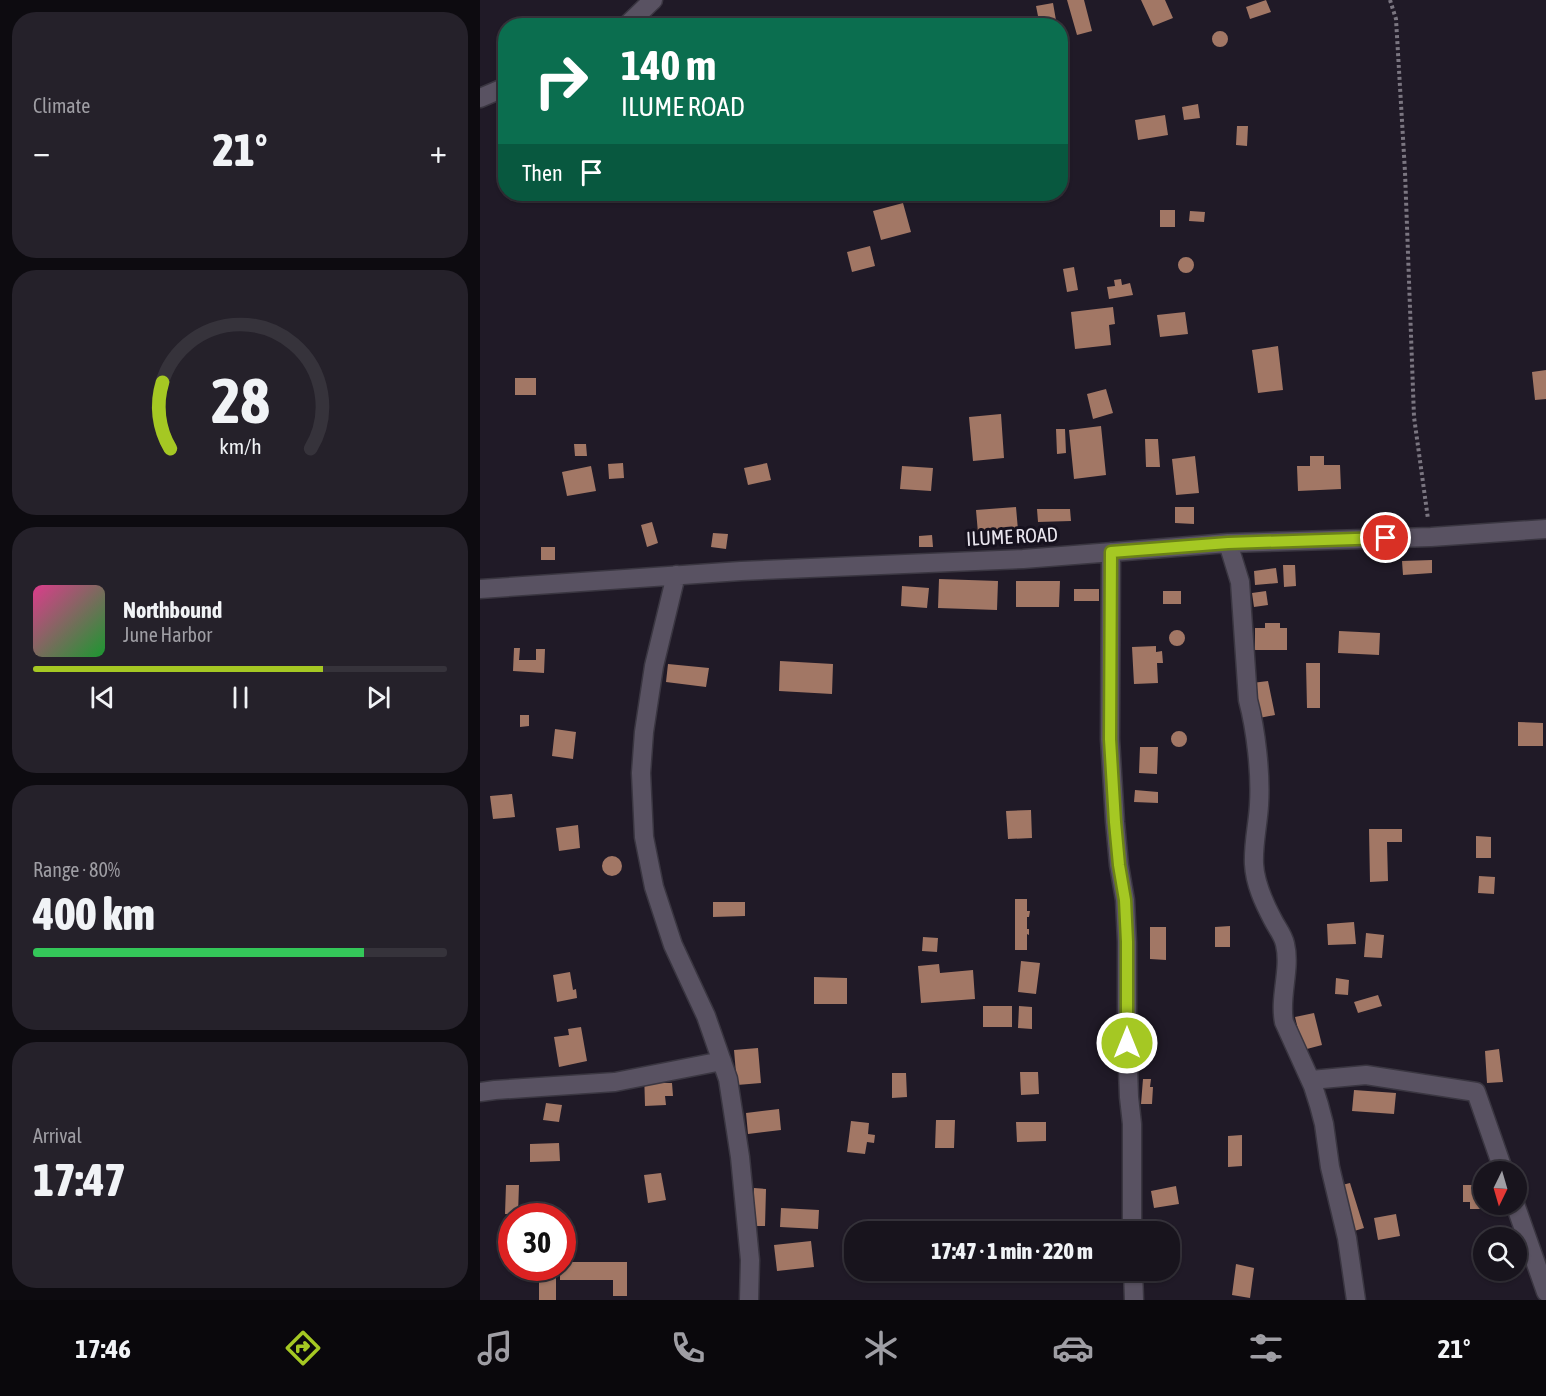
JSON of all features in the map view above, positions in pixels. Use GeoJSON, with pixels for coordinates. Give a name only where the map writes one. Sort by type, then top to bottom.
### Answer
{"type":"FeatureCollection","features":[{"type":"Feature","properties":{"kind":"street"},"geometry":{"type":"LineString","coordinates":[[634,18],[653,0]]}},
{"type":"Feature","properties":{"kind":"street"},"geometry":{"type":"LineString","coordinates":[[480,98],[498,90]]}},
{"type":"Feature","properties":{"kind":"street","name":"ILUME ROAD"},"geometry":{"type":"LineString","coordinates":[[480,589],[676,575],[1023,560],[1228,543],[1431,537],[1546,529]]}},
{"type":"Feature","properties":{"kind":"street"},"geometry":{"type":"LineString","coordinates":[[1228,543],[1240,582],[1248,700],[1252,712],[1258,768],[1259,806],[1254,868],[1265,905],[1286,945],[1282,1014],[1311,1080],[1324,1124],[1330,1167],[1347,1238],[1356,1300]]}},
{"type":"Feature","properties":{"kind":"street"},"geometry":{"type":"LineString","coordinates":[[1111,552],[1110,739],[1115,822],[1125,900],[1127,942],[1127,1043],[1132,1124],[1132,1221]]}},
{"type":"Feature","properties":{"kind":"street"},"geometry":{"type":"LineString","coordinates":[[676,575],[654,666],[644,732],[641,773],[644,837],[654,887],[673,945],[706,1016],[728,1079],[740,1157],[750,1260],[749,1300]]}},
{"type":"Feature","properties":{"kind":"street"},"geometry":{"type":"LineString","coordinates":[[480,1092],[615,1082],[722,1062]]}},
{"type":"Feature","properties":{"kind":"street"},"geometry":{"type":"LineString","coordinates":[[1311,1080],[1366,1076],[1476,1092],[1500,1161]]}},
{"type":"Feature","properties":{"kind":"street"},"geometry":{"type":"LineString","coordinates":[[1519,1215],[1546,1292]]}},
{"type":"Feature","properties":{"kind":"street"},"geometry":{"type":"LineString","coordinates":[[1133,1281],[1134,1300]]}},
{"type":"Feature","properties":{"kind":"path"},"geometry":{"type":"LineString","coordinates":[[1390,0],[1396,19],[1406,172],[1414,417],[1431,537]]}},
{"type":"Feature","properties":{"kind":"building"},"geometry":{"type":"Polygon","coordinates":[[[1067,0],[1084,0],[1092,31],[1077,35],[1067,0]]]}},
{"type":"Feature","properties":{"kind":"building"},"geometry":{"type":"Polygon","coordinates":[[[1141,0],[1165,0],[1173,18],[1153,26],[1141,0]]]}},
{"type":"Feature","properties":{"kind":"building"},"geometry":{"type":"Polygon","coordinates":[[[1266,0],[1271,12],[1250,19],[1246,7],[1266,0]]]}},
{"type":"Feature","properties":{"kind":"building"},"geometry":{"type":"Polygon","coordinates":[[[1053,3],[1056,18],[1038,18],[1036,6],[1053,3]]]}},
{"type":"Feature","properties":{"kind":"building"},"geometry":{"type":"Polygon","coordinates":[[[1220,31],[1228,39],[1220,47],[1212,39],[1220,31]]]}},
{"type":"Feature","properties":{"kind":"building"},"geometry":{"type":"Polygon","coordinates":[[[1198,104],[1200,118],[1184,120],[1182,107],[1198,104]]]}},
{"type":"Feature","properties":{"kind":"building"},"geometry":{"type":"Polygon","coordinates":[[[1165,115],[1168,135],[1138,140],[1135,120],[1165,115]]]}},
{"type":"Feature","properties":{"kind":"building"},"geometry":{"type":"Polygon","coordinates":[[[1237,126],[1248,126],[1247,146],[1236,145],[1237,126]]]}},
{"type":"Feature","properties":{"kind":"building"},"geometry":{"type":"Polygon","coordinates":[[[903,203],[911,232],[881,240],[873,211],[903,203]]]}},
{"type":"Feature","properties":{"kind":"building"},"geometry":{"type":"Polygon","coordinates":[[[1160,210],[1175,210],[1175,227],[1160,227],[1160,210]]]}},
{"type":"Feature","properties":{"kind":"building"},"geometry":{"type":"Polygon","coordinates":[[[1190,211],[1205,212],[1204,222],[1189,221],[1190,211]]]}},
{"type":"Feature","properties":{"kind":"building"},"geometry":{"type":"Polygon","coordinates":[[[870,246],[875,266],[852,272],[847,252],[870,246]]]}},
{"type":"Feature","properties":{"kind":"building"},"geometry":{"type":"Polygon","coordinates":[[[1186,257],[1194,265],[1186,273],[1178,265],[1186,257]]]}},
{"type":"Feature","properties":{"kind":"building"},"geometry":{"type":"Polygon","coordinates":[[[1074,267],[1078,290],[1067,292],[1063,269],[1074,267]]]}},
{"type":"Feature","properties":{"kind":"building"},"geometry":{"type":"Polygon","coordinates":[[[1121,279],[1122,285],[1130,283],[1133,295],[1109,299],[1107,287],[1115,286],[1114,280],[1121,279]]]}},
{"type":"Feature","properties":{"kind":"building"},"geometry":{"type":"Polygon","coordinates":[[[1113,307],[1115,324],[1109,325],[1111,345],[1075,349],[1071,312],[1113,307]]]}},
{"type":"Feature","properties":{"kind":"building"},"geometry":{"type":"Polygon","coordinates":[[[1185,312],[1188,334],[1160,337],[1157,315],[1185,312]]]}},
{"type":"Feature","properties":{"kind":"building"},"geometry":{"type":"Polygon","coordinates":[[[1278,346],[1283,390],[1258,393],[1252,350],[1278,346]]]}},
{"type":"Feature","properties":{"kind":"building"},"geometry":{"type":"Polygon","coordinates":[[[1546,370],[1546,399],[1535,400],[1532,372],[1546,370]]]}},
{"type":"Feature","properties":{"kind":"building"},"geometry":{"type":"Polygon","coordinates":[[[515,378],[536,378],[536,395],[515,395],[515,378]]]}},
{"type":"Feature","properties":{"kind":"building"},"geometry":{"type":"Polygon","coordinates":[[[1106,389],[1113,413],[1093,419],[1087,394],[1106,389]]]}},
{"type":"Feature","properties":{"kind":"building"},"geometry":{"type":"Polygon","coordinates":[[[1001,414],[1004,458],[973,461],[969,417],[1001,414]]]}},
{"type":"Feature","properties":{"kind":"building"},"geometry":{"type":"Polygon","coordinates":[[[1101,426],[1106,475],[1074,479],[1069,430],[1101,426]]]}},
{"type":"Feature","properties":{"kind":"building"},"geometry":{"type":"Polygon","coordinates":[[[1056,429],[1065,429],[1066,453],[1057,454],[1056,429]]]}},
{"type":"Feature","properties":{"kind":"building"},"geometry":{"type":"Polygon","coordinates":[[[1145,439],[1158,439],[1160,467],[1146,467],[1145,439]]]}},
{"type":"Feature","properties":{"kind":"building"},"geometry":{"type":"Polygon","coordinates":[[[574,444],[586,444],[587,456],[575,456],[574,444]]]}},
{"type":"Feature","properties":{"kind":"building"},"geometry":{"type":"Polygon","coordinates":[[[1195,456],[1199,493],[1176,495],[1172,459],[1195,456]]]}},
{"type":"Feature","properties":{"kind":"building"},"geometry":{"type":"Polygon","coordinates":[[[1310,456],[1324,456],[1324,465],[1340,465],[1341,489],[1298,491],[1297,466],[1310,466],[1310,456]]]}},
{"type":"Feature","properties":{"kind":"building"},"geometry":{"type":"Polygon","coordinates":[[[623,463],[624,478],[609,479],[608,464],[623,463]]]}},
{"type":"Feature","properties":{"kind":"building"},"geometry":{"type":"Polygon","coordinates":[[[767,463],[771,480],[748,485],[744,468],[767,463]]]}},
{"type":"Feature","properties":{"kind":"building"},"geometry":{"type":"Polygon","coordinates":[[[591,466],[596,491],[567,496],[562,472],[591,466]]]}},
{"type":"Feature","properties":{"kind":"building"},"geometry":{"type":"Polygon","coordinates":[[[902,466],[933,468],[931,491],[900,489],[902,466]]]}},
{"type":"Feature","properties":{"kind":"building"},"geometry":{"type":"Polygon","coordinates":[[[1016,507],[1018,530],[978,533],[976,510],[1016,507]]]}},
{"type":"Feature","properties":{"kind":"building"},"geometry":{"type":"Polygon","coordinates":[[[1175,507],[1194,507],[1194,524],[1175,523],[1175,507]]]}},
{"type":"Feature","properties":{"kind":"building"},"geometry":{"type":"Polygon","coordinates":[[[1037,509],[1070,509],[1071,521],[1038,522],[1037,509]]]}},
{"type":"Feature","properties":{"kind":"building"},"geometry":{"type":"Polygon","coordinates":[[[652,522],[658,543],[647,547],[641,525],[652,522]]]}},
{"type":"Feature","properties":{"kind":"building"},"geometry":{"type":"Polygon","coordinates":[[[713,533],[728,534],[726,549],[711,547],[713,533]]]}},
{"type":"Feature","properties":{"kind":"building"},"geometry":{"type":"Polygon","coordinates":[[[932,535],[933,547],[919,547],[919,536],[932,535]]]}},
{"type":"Feature","properties":{"kind":"building"},"geometry":{"type":"Polygon","coordinates":[[[541,547],[555,547],[555,560],[541,560],[541,547]]]}},
{"type":"Feature","properties":{"kind":"building"},"geometry":{"type":"Polygon","coordinates":[[[1432,560],[1432,573],[1403,575],[1402,561],[1432,560]]]}},
{"type":"Feature","properties":{"kind":"building"},"geometry":{"type":"Polygon","coordinates":[[[1283,565],[1295,565],[1296,586],[1284,587],[1283,565]]]}},
{"type":"Feature","properties":{"kind":"building"},"geometry":{"type":"Polygon","coordinates":[[[1276,568],[1278,583],[1255,585],[1254,571],[1276,568]]]}},
{"type":"Feature","properties":{"kind":"building"},"geometry":{"type":"Polygon","coordinates":[[[939,579],[998,581],[997,610],[938,608],[939,579]]]}},
{"type":"Feature","properties":{"kind":"building"},"geometry":{"type":"Polygon","coordinates":[[[1016,581],[1060,581],[1059,607],[1016,607],[1016,581]]]}},
{"type":"Feature","properties":{"kind":"building"},"geometry":{"type":"Polygon","coordinates":[[[902,586],[929,588],[927,608],[901,606],[902,586]]]}},
{"type":"Feature","properties":{"kind":"building"},"geometry":{"type":"Polygon","coordinates":[[[1074,589],[1099,589],[1099,601],[1074,601],[1074,589]]]}},
{"type":"Feature","properties":{"kind":"building"},"geometry":{"type":"Polygon","coordinates":[[[1163,591],[1181,591],[1181,604],[1163,604],[1163,591]]]}},
{"type":"Feature","properties":{"kind":"building"},"geometry":{"type":"Polygon","coordinates":[[[1266,591],[1268,605],[1254,607],[1252,593],[1266,591]]]}},
{"type":"Feature","properties":{"kind":"building"},"geometry":{"type":"Polygon","coordinates":[[[1265,623],[1280,623],[1280,628],[1287,628],[1287,650],[1255,650],[1255,628],[1265,628],[1265,623]]]}},
{"type":"Feature","properties":{"kind":"building"},"geometry":{"type":"Polygon","coordinates":[[[1177,630],[1185,638],[1177,646],[1169,638],[1177,630]]]}},
{"type":"Feature","properties":{"kind":"building"},"geometry":{"type":"Polygon","coordinates":[[[1339,631],[1380,633],[1379,655],[1338,653],[1339,631]]]}},
{"type":"Feature","properties":{"kind":"building"},"geometry":{"type":"Polygon","coordinates":[[[1156,646],[1156,652],[1162,651],[1163,663],[1157,663],[1158,683],[1134,684],[1132,647],[1156,646]]]}},
{"type":"Feature","properties":{"kind":"building"},"geometry":{"type":"Polygon","coordinates":[[[514,648],[520,648],[519,660],[536,660],[536,649],[545,649],[544,673],[513,671],[514,648]]]}},
{"type":"Feature","properties":{"kind":"building"},"geometry":{"type":"Polygon","coordinates":[[[780,661],[833,664],[832,694],[779,691],[780,661]]]}},
{"type":"Feature","properties":{"kind":"building"},"geometry":{"type":"Polygon","coordinates":[[[1306,663],[1320,663],[1320,708],[1307,708],[1306,663]]]}},
{"type":"Feature","properties":{"kind":"building"},"geometry":{"type":"Polygon","coordinates":[[[668,664],[709,668],[706,687],[666,682],[668,664]]]}},
{"type":"Feature","properties":{"kind":"building"},"geometry":{"type":"Polygon","coordinates":[[[1268,681],[1275,715],[1259,718],[1252,683],[1268,681]]]}},
{"type":"Feature","properties":{"kind":"building"},"geometry":{"type":"Polygon","coordinates":[[[520,715],[529,715],[529,726],[520,727],[520,715]]]}},
{"type":"Feature","properties":{"kind":"building"},"geometry":{"type":"Polygon","coordinates":[[[1518,722],[1543,723],[1543,746],[1518,746],[1518,722]]]}},
{"type":"Feature","properties":{"kind":"building"},"geometry":{"type":"Polygon","coordinates":[[[555,729],[576,732],[573,759],[552,756],[555,729]]]}},
{"type":"Feature","properties":{"kind":"building"},"geometry":{"type":"Polygon","coordinates":[[[1179,731],[1185,733],[1187,739],[1185,745],[1179,747],[1173,745],[1171,739],[1173,733],[1179,731]]]}},
{"type":"Feature","properties":{"kind":"building"},"geometry":{"type":"Polygon","coordinates":[[[1140,747],[1158,747],[1157,774],[1139,773],[1140,747]]]}},
{"type":"Feature","properties":{"kind":"building"},"geometry":{"type":"Polygon","coordinates":[[[1135,790],[1158,792],[1158,803],[1134,802],[1135,790]]]}},
{"type":"Feature","properties":{"kind":"building"},"geometry":{"type":"Polygon","coordinates":[[[512,794],[515,817],[493,819],[490,796],[512,794]]]}},
{"type":"Feature","properties":{"kind":"building"},"geometry":{"type":"Polygon","coordinates":[[[1031,810],[1032,838],[1008,839],[1006,811],[1031,810]]]}},
{"type":"Feature","properties":{"kind":"building"},"geometry":{"type":"Polygon","coordinates":[[[578,825],[580,848],[559,851],[556,828],[578,825]]]}},
{"type":"Feature","properties":{"kind":"building"},"geometry":{"type":"Polygon","coordinates":[[[1369,829],[1402,829],[1402,842],[1387,842],[1388,881],[1370,882],[1369,829]]]}},
{"type":"Feature","properties":{"kind":"building"},"geometry":{"type":"Polygon","coordinates":[[[1476,836],[1491,837],[1491,858],[1476,858],[1476,836]]]}},
{"type":"Feature","properties":{"kind":"building"},"geometry":{"type":"Polygon","coordinates":[[[612,856],[619,859],[622,866],[619,873],[612,876],[605,873],[602,866],[605,859],[612,856]]]}},
{"type":"Feature","properties":{"kind":"building"},"geometry":{"type":"Polygon","coordinates":[[[1479,876],[1495,877],[1494,894],[1478,893],[1479,876]]]}},
{"type":"Feature","properties":{"kind":"building"},"geometry":{"type":"Polygon","coordinates":[[[1015,899],[1027,899],[1027,911],[1030,911],[1027,917],[1029,935],[1027,934],[1027,950],[1015,950],[1015,899]]]}},
{"type":"Feature","properties":{"kind":"building"},"geometry":{"type":"Polygon","coordinates":[[[713,902],[745,902],[745,916],[713,917],[713,902]]]}},
{"type":"Feature","properties":{"kind":"building"},"geometry":{"type":"Polygon","coordinates":[[[1354,922],[1356,944],[1328,945],[1327,924],[1354,922]]]}},
{"type":"Feature","properties":{"kind":"building"},"geometry":{"type":"Polygon","coordinates":[[[1230,926],[1230,947],[1215,947],[1215,927],[1230,926]]]}},
{"type":"Feature","properties":{"kind":"building"},"geometry":{"type":"Polygon","coordinates":[[[1150,927],[1166,927],[1166,960],[1150,959],[1150,927]]]}},
{"type":"Feature","properties":{"kind":"building"},"geometry":{"type":"Polygon","coordinates":[[[1366,933],[1384,935],[1382,958],[1364,957],[1366,933]]]}},
{"type":"Feature","properties":{"kind":"building"},"geometry":{"type":"Polygon","coordinates":[[[923,937],[938,938],[937,952],[922,951],[923,937]]]}},
{"type":"Feature","properties":{"kind":"building"},"geometry":{"type":"Polygon","coordinates":[[[1021,961],[1040,963],[1036,994],[1018,992],[1021,961]]]}},
{"type":"Feature","properties":{"kind":"building"},"geometry":{"type":"Polygon","coordinates":[[[939,964],[940,973],[973,970],[975,999],[921,1003],[918,966],[939,964]]]}},
{"type":"Feature","properties":{"kind":"building"},"geometry":{"type":"Polygon","coordinates":[[[570,972],[577,998],[557,1002],[553,975],[570,972]]]}},
{"type":"Feature","properties":{"kind":"building"},"geometry":{"type":"Polygon","coordinates":[[[814,977],[847,978],[847,1004],[814,1004],[814,977]]]}},
{"type":"Feature","properties":{"kind":"building"},"geometry":{"type":"Polygon","coordinates":[[[1336,978],[1349,980],[1348,995],[1335,994],[1336,978]]]}},
{"type":"Feature","properties":{"kind":"building"},"geometry":{"type":"Polygon","coordinates":[[[1378,995],[1382,1006],[1358,1013],[1354,1002],[1378,995]]]}},
{"type":"Feature","properties":{"kind":"building"},"geometry":{"type":"Polygon","coordinates":[[[983,1006],[1012,1006],[1012,1027],[983,1027],[983,1006]]]}},
{"type":"Feature","properties":{"kind":"building"},"geometry":{"type":"Polygon","coordinates":[[[1019,1006],[1032,1007],[1032,1029],[1018,1028],[1019,1006]]]}},
{"type":"Feature","properties":{"kind":"building"},"geometry":{"type":"Polygon","coordinates":[[[1314,1013],[1322,1045],[1303,1050],[1295,1017],[1314,1013]]]}},
{"type":"Feature","properties":{"kind":"building"},"geometry":{"type":"Polygon","coordinates":[[[581,1027],[587,1061],[559,1067],[554,1037],[569,1035],[568,1029],[581,1027]]]}},
{"type":"Feature","properties":{"kind":"building"},"geometry":{"type":"Polygon","coordinates":[[[758,1048],[761,1083],[737,1085],[734,1050],[758,1048]]]}},
{"type":"Feature","properties":{"kind":"building"},"geometry":{"type":"Polygon","coordinates":[[[1499,1049],[1503,1082],[1487,1083],[1485,1051],[1499,1049]]]}},
{"type":"Feature","properties":{"kind":"building"},"geometry":{"type":"Polygon","coordinates":[[[663,1069],[664,1083],[672,1083],[673,1096],[665,1096],[666,1105],[645,1106],[644,1070],[663,1069]]]}},
{"type":"Feature","properties":{"kind":"building"},"geometry":{"type":"Polygon","coordinates":[[[1020,1072],[1038,1072],[1039,1094],[1021,1095],[1020,1072]]]}},
{"type":"Feature","properties":{"kind":"building"},"geometry":{"type":"Polygon","coordinates":[[[892,1073],[906,1073],[907,1097],[892,1098],[892,1073]]]}},
{"type":"Feature","properties":{"kind":"building"},"geometry":{"type":"Polygon","coordinates":[[[1143,1079],[1151,1079],[1152,1104],[1141,1104],[1143,1079]]]}},
{"type":"Feature","properties":{"kind":"building"},"geometry":{"type":"Polygon","coordinates":[[[1354,1090],[1396,1093],[1394,1114],[1352,1111],[1354,1090]]]}},
{"type":"Feature","properties":{"kind":"building"},"geometry":{"type":"Polygon","coordinates":[[[546,1103],[562,1105],[559,1122],[543,1120],[546,1103]]]}},
{"type":"Feature","properties":{"kind":"building"},"geometry":{"type":"Polygon","coordinates":[[[779,1109],[781,1130],[748,1134],[746,1113],[779,1109]]]}},
{"type":"Feature","properties":{"kind":"building"},"geometry":{"type":"Polygon","coordinates":[[[936,1120],[955,1120],[954,1148],[935,1148],[936,1120]]]}},
{"type":"Feature","properties":{"kind":"building"},"geometry":{"type":"Polygon","coordinates":[[[851,1121],[869,1123],[868,1134],[875,1135],[874,1143],[867,1142],[865,1154],[847,1152],[851,1121]]]}},
{"type":"Feature","properties":{"kind":"building"},"geometry":{"type":"Polygon","coordinates":[[[1016,1122],[1046,1122],[1046,1141],[1017,1142],[1016,1122]]]}},
{"type":"Feature","properties":{"kind":"building"},"geometry":{"type":"Polygon","coordinates":[[[1242,1135],[1242,1166],[1228,1167],[1228,1136],[1242,1135]]]}},
{"type":"Feature","properties":{"kind":"building"},"geometry":{"type":"Polygon","coordinates":[[[559,1143],[560,1161],[530,1162],[530,1144],[559,1143]]]}},
{"type":"Feature","properties":{"kind":"building"},"geometry":{"type":"Polygon","coordinates":[[[661,1173],[666,1200],[648,1203],[644,1175],[661,1173]]]}},
{"type":"Feature","properties":{"kind":"building"},"geometry":{"type":"Polygon","coordinates":[[[1350,1183],[1364,1228],[1351,1232],[1338,1186],[1350,1183]]]}},
{"type":"Feature","properties":{"kind":"building"},"geometry":{"type":"Polygon","coordinates":[[[506,1185],[519,1185],[518,1203],[505,1203],[506,1185]]]}},
{"type":"Feature","properties":{"kind":"building"},"geometry":{"type":"Polygon","coordinates":[[[1463,1185],[1473,1185],[1473,1209],[1470,1209],[1470,1202],[1463,1202],[1463,1185]]]}},
{"type":"Feature","properties":{"kind":"building"},"geometry":{"type":"Polygon","coordinates":[[[1176,1186],[1179,1204],[1154,1208],[1151,1191],[1176,1186]]]}},
{"type":"Feature","properties":{"kind":"building"},"geometry":{"type":"Polygon","coordinates":[[[754,1188],[766,1189],[765,1226],[752,1226],[754,1188]]]}},
{"type":"Feature","properties":{"kind":"building"},"geometry":{"type":"Polygon","coordinates":[[[781,1208],[819,1210],[818,1229],[780,1227],[781,1208]]]}},
{"type":"Feature","properties":{"kind":"building"},"geometry":{"type":"Polygon","coordinates":[[[1396,1214],[1400,1236],[1378,1240],[1374,1218],[1396,1214]]]}},
{"type":"Feature","properties":{"kind":"building"},"geometry":{"type":"Polygon","coordinates":[[[811,1241],[814,1267],[777,1271],[774,1245],[811,1241]]]}},
{"type":"Feature","properties":{"kind":"building"},"geometry":{"type":"Polygon","coordinates":[[[576,1262],[627,1262],[627,1296],[613,1296],[613,1280],[576,1280],[576,1262]]]}},
{"type":"Feature","properties":{"kind":"building"},"geometry":{"type":"Polygon","coordinates":[[[1236,1264],[1254,1268],[1250,1298],[1232,1295],[1236,1264]]]}},
{"type":"Feature","properties":{"kind":"building"},"geometry":{"type":"Polygon","coordinates":[[[539,1281],[556,1281],[556,1300],[539,1300],[539,1281]]]}},
{"type":"Feature","properties":{"kind":"route"},"geometry":{"type":"LineString","coordinates":[[1127,1043],[1125,900],[1119,865],[1110,739],[1111,552],[1228,543],[1386,538]]}}]}
